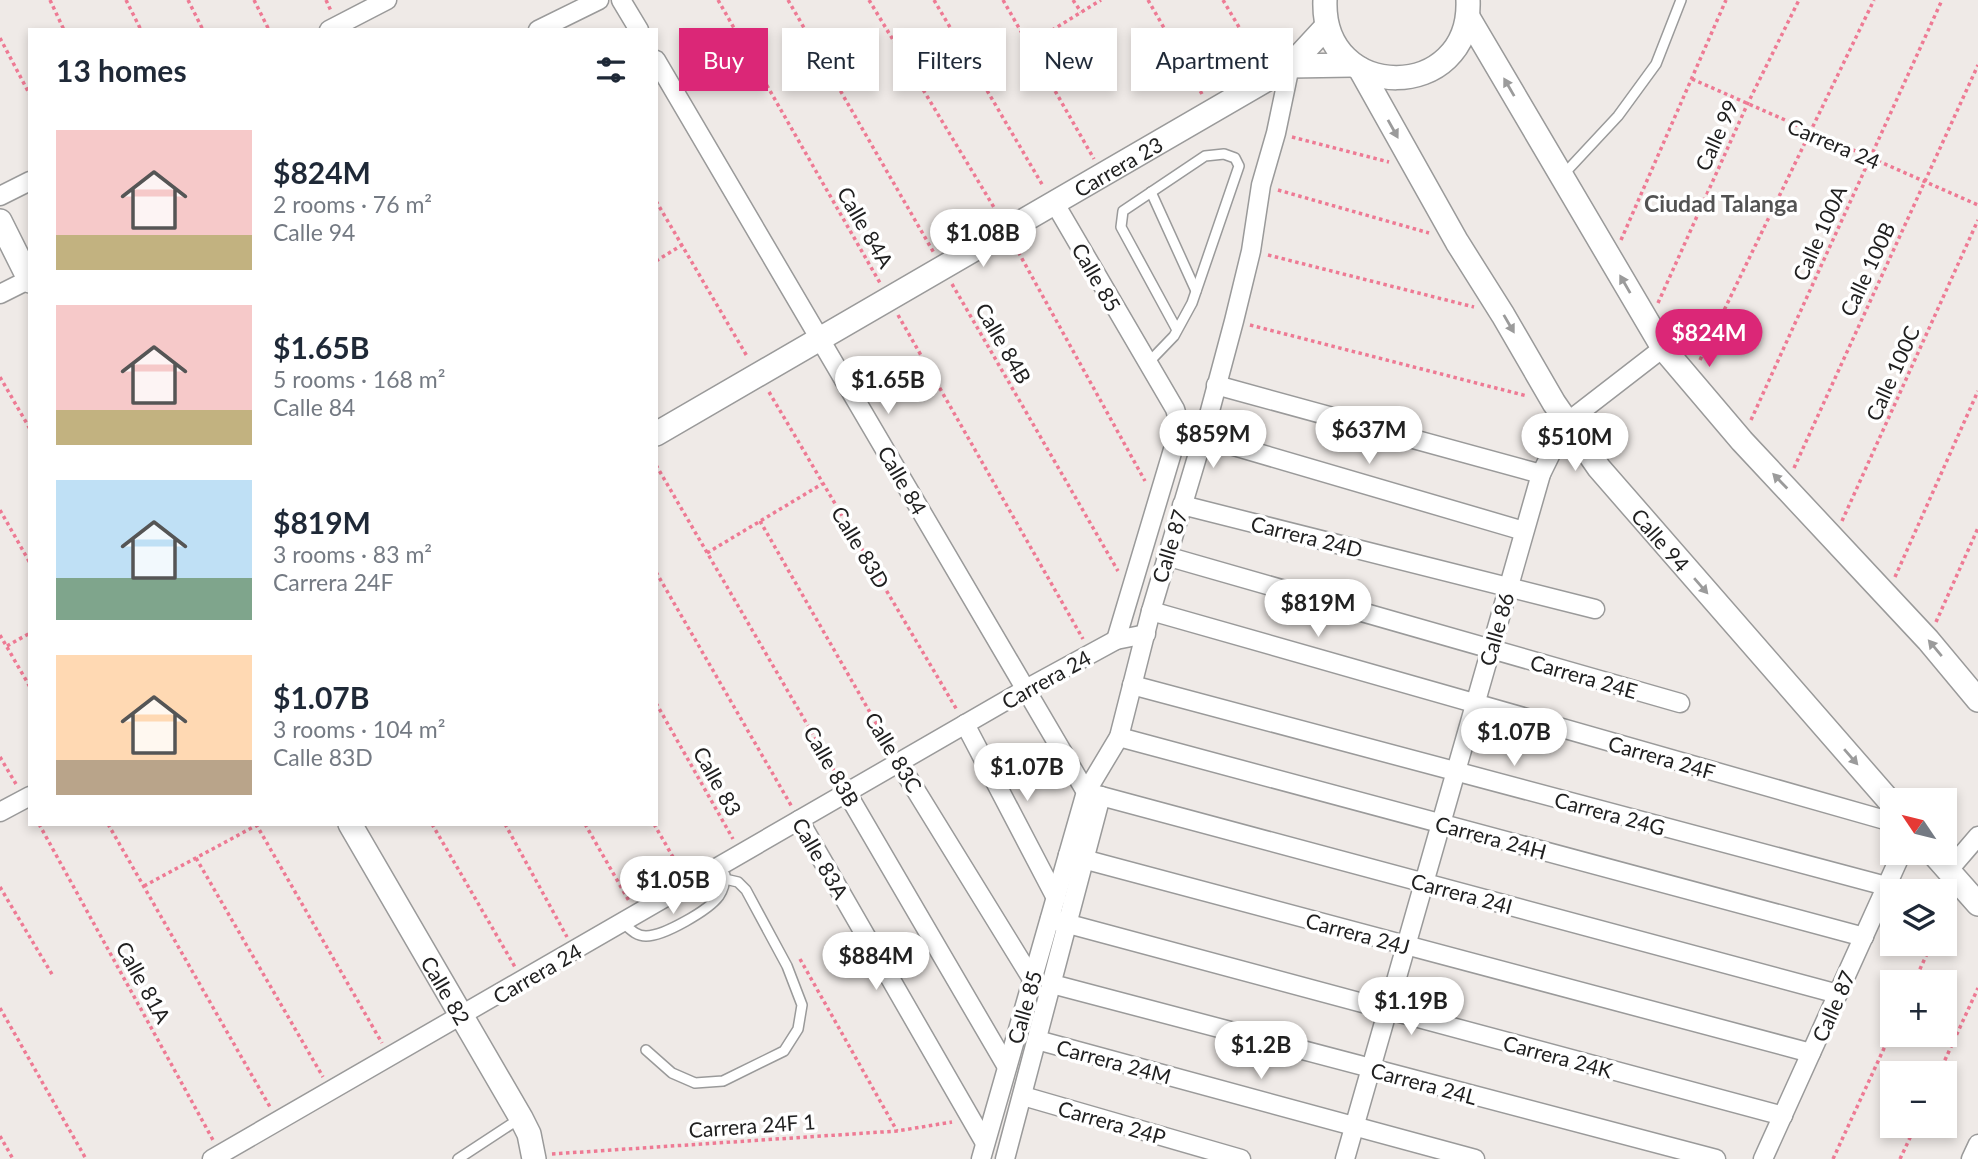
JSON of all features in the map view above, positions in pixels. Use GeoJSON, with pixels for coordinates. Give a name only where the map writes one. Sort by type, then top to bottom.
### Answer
{"type":"FeatureCollection","features":[{"type":"Feature","properties":{"kind":"street"},"geometry":{"type":"LineString","coordinates":[[333,28],[387,0]]}},
{"type":"Feature","properties":{"kind":"street"},"geometry":{"type":"LineString","coordinates":[[542,28],[598,0]]}},
{"type":"Feature","properties":{"kind":"street"},"geometry":{"type":"LineString","coordinates":[[621,0],[638,28]]}},
{"type":"Feature","properties":{"kind":"street"},"geometry":{"type":"LineString","coordinates":[[1325,0],[1327,26]]}},
{"type":"Feature","properties":{"kind":"street"},"geometry":{"type":"LineString","coordinates":[[1469,5],[1562,176],[1663,348],[1742,442],[1887,595],[1977,697]]}},
{"type":"Feature","properties":{"kind":"street","name":"Carrera 23"},"geometry":{"type":"LineString","coordinates":[[1293,66],[1357,67],[1382,78],[1405,79],[1428,72],[1447,58],[1461,40],[1469,5]]}},
{"type":"Feature","properties":{"kind":"street","name":"Carrera 23"},"geometry":{"type":"LineString","coordinates":[[1293,63],[1327,26]]}},
{"type":"Feature","properties":{"kind":"street","name":"Calle 94"},"geometry":{"type":"LineString","coordinates":[[1327,26],[1337,48],[1357,67],[1457,242],[1503,314],[1560,413],[1599,468],[1880,790]]}},
{"type":"Feature","properties":{"kind":"street","name":"Calle 84"},"geometry":{"type":"LineString","coordinates":[[658,63],[1026,689],[1094,794]]}},
{"type":"Feature","properties":{"kind":"street","name":"Carrera 23"},"geometry":{"type":"LineString","coordinates":[[658,433],[1247,91]]}},
{"type":"Feature","properties":{"kind":"street","name":"Calle 87"},"geometry":{"type":"LineString","coordinates":[[1076,857],[1094,794],[1119,737],[1166,556],[1203,437],[1251,251],[1261,185],[1285,91]]}},
{"type":"Feature","properties":{"kind":"street"},"geometry":{"type":"LineString","coordinates":[[0,196],[28,182]]}},
{"type":"Feature","properties":{"kind":"street","name":"Calle 85"},"geometry":{"type":"LineString","coordinates":[[1054,202],[1177,417]]}},
{"type":"Feature","properties":{"kind":"street"},"geometry":{"type":"LineString","coordinates":[[0,221],[28,276]]}},
{"type":"Feature","properties":{"kind":"street"},"geometry":{"type":"LineString","coordinates":[[0,294],[28,281]]}},
{"type":"Feature","properties":{"kind":"street","name":"Calle 86"},"geometry":{"type":"LineString","coordinates":[[1345,1159],[1560,413],[1663,348]]}},
{"type":"Feature","properties":{"kind":"street"},"geometry":{"type":"LineString","coordinates":[[1216,385],[1541,474]]}},
{"type":"Feature","properties":{"kind":"street"},"geometry":{"type":"LineString","coordinates":[[1116,640],[1177,417],[1203,437],[1524,531]]}},
{"type":"Feature","properties":{"kind":"street","name":"Carrera 24D"},"geometry":{"type":"LineString","coordinates":[[1182,505],[1595,609]]}},
{"type":"Feature","properties":{"kind":"street","name":"Carrera 24E"},"geometry":{"type":"LineString","coordinates":[[1166,556],[1680,703]]}},
{"type":"Feature","properties":{"kind":"street","name":"Carrera 24F"},"geometry":{"type":"LineString","coordinates":[[1151,611],[1880,819]]}},
{"type":"Feature","properties":{"kind":"street","name":"Carrera 24"},"geometry":{"type":"LineString","coordinates":[[217,1157],[689,885],[725,872],[741,854],[1026,689],[1116,640],[1146,635]]}},
{"type":"Feature","properties":{"kind":"street","name":"Carrera 24G"},"geometry":{"type":"LineString","coordinates":[[1132,685],[1880,884]]}},
{"type":"Feature","properties":{"kind":"street"},"geometry":{"type":"LineString","coordinates":[[965,724],[1056,898]]}},
{"type":"Feature","properties":{"kind":"street","name":"Carrera 24H"},"geometry":{"type":"LineString","coordinates":[[1119,737],[1864,937]]}},
{"type":"Feature","properties":{"kind":"street","name":"Calle 83C"},"geometry":{"type":"LineString","coordinates":[[899,763],[1032,979]]}},
{"type":"Feature","properties":{"kind":"street","name":"Calle 83B"},"geometry":{"type":"LineString","coordinates":[[847,793],[1007,1067]]}},
{"type":"Feature","properties":{"kind":"street","name":"Carrera 24I"},"geometry":{"type":"LineString","coordinates":[[1094,794],[1838,994]]}},
{"type":"Feature","properties":{"kind":"street"},"geometry":{"type":"LineString","coordinates":[[0,813],[28,797]]}},
{"type":"Feature","properties":{"kind":"street","name":"Calle 83A"},"geometry":{"type":"LineString","coordinates":[[799,821],[971,1119],[983,1151]]}},
{"type":"Feature","properties":{"kind":"street","name":"Calle 82"},"geometry":{"type":"LineString","coordinates":[[351,826],[521,1118],[529,1134],[534,1157]]}},
{"type":"Feature","properties":{"kind":"street"},"geometry":{"type":"LineString","coordinates":[[1948,871],[1978,836]]}},
{"type":"Feature","properties":{"kind":"street"},"geometry":{"type":"LineString","coordinates":[[1005,1159],[1052,984],[1058,922],[1076,857]]}},
{"type":"Feature","properties":{"kind":"street","name":"Calle 85"},"geometry":{"type":"LineString","coordinates":[[983,1151],[1032,979],[1058,922],[1056,898],[1076,857]]}},
{"type":"Feature","properties":{"kind":"street","name":"Carrera 24J"},"geometry":{"type":"LineString","coordinates":[[1076,857],[1811,1053]]}},
{"type":"Feature","properties":{"kind":"street"},"geometry":{"type":"LineString","coordinates":[[1943,865],[1978,904]]}},
{"type":"Feature","properties":{"kind":"street","name":"Calle 87"},"geometry":{"type":"LineString","coordinates":[[1763,1159],[1880,900]]}},
{"type":"Feature","properties":{"kind":"street","name":"Carrera 24K"},"geometry":{"type":"LineString","coordinates":[[1058,922],[1783,1116]]}},
{"type":"Feature","properties":{"kind":"street","name":"Carrera 24L"},"geometry":{"type":"LineString","coordinates":[[1052,984],[1716,1159]]}},
{"type":"Feature","properties":{"kind":"street","name":"Carrera 24M"},"geometry":{"type":"LineString","coordinates":[[1037,1040],[1475,1159]]}},
{"type":"Feature","properties":{"kind":"street","name":"Carrera 24P"},"geometry":{"type":"LineString","coordinates":[[1023,1096],[1241,1159]]}},
{"type":"Feature","properties":{"kind":"street"},"geometry":{"type":"LineString","coordinates":[[1971,1159],[1978,1144]]}},
{"type":"Feature","properties":{"kind":"lane"},"geometry":{"type":"LineString","coordinates":[[1562,176],[1618,116],[1656,64],[1681,0]]}},
{"type":"Feature","properties":{"kind":"lane"},"geometry":{"type":"LineString","coordinates":[[1148,363],[1177,330],[1196,291],[1239,166],[1235,158],[1224,154],[1205,156],[1124,211],[1121,227],[1177,330]]}},
{"type":"Feature","properties":{"kind":"lane"},"geometry":{"type":"LineString","coordinates":[[1151,192],[1196,291]]}},
{"type":"Feature","properties":{"kind":"lane"},"geometry":{"type":"LineString","coordinates":[[630,919],[634,933],[647,937],[664,932],[709,908],[721,894],[725,872],[746,890],[787,967],[802,1004],[798,1029],[784,1051],[723,1082],[695,1083],[671,1073],[646,1050]]}},
{"type":"Feature","properties":{"kind":"lane"},"geometry":{"type":"LineString","coordinates":[[458,1159],[521,1118]]}},
{"type":"Feature","properties":{"kind":"path"},"geometry":{"type":"LineString","coordinates":[[50,0],[63,28]]}},
{"type":"Feature","properties":{"kind":"path"},"geometry":{"type":"LineString","coordinates":[[126,0],[140,28]]}},
{"type":"Feature","properties":{"kind":"path"},"geometry":{"type":"LineString","coordinates":[[188,0],[202,28]]}},
{"type":"Feature","properties":{"kind":"path"},"geometry":{"type":"LineString","coordinates":[[254,0],[268,28]]}},
{"type":"Feature","properties":{"kind":"path","name":"Calle 84A"},"geometry":{"type":"LineString","coordinates":[[718,0],[1091,653]]}},
{"type":"Feature","properties":{"kind":"path","name":"Calle 84B"},"geometry":{"type":"LineString","coordinates":[[788,0],[1130,592]]}},
{"type":"Feature","properties":{"kind":"path"},"geometry":{"type":"LineString","coordinates":[[934,0],[1054,202]]}},
{"type":"Feature","properties":{"kind":"path"},"geometry":{"type":"LineString","coordinates":[[1003,0],[1020,31]]}},
{"type":"Feature","properties":{"kind":"path"},"geometry":{"type":"LineString","coordinates":[[1073,0],[1081,12]]}},
{"type":"Feature","properties":{"kind":"path"},"geometry":{"type":"LineString","coordinates":[[1055,28],[1101,0]]}},
{"type":"Feature","properties":{"kind":"path"},"geometry":{"type":"LineString","coordinates":[[1148,0],[1212,111]]}},
{"type":"Feature","properties":{"kind":"path"},"geometry":{"type":"LineString","coordinates":[[1223,0],[1240,28]]}},
{"type":"Feature","properties":{"kind":"path"},"geometry":{"type":"LineString","coordinates":[[1612,261],[1726,0]]}},
{"type":"Feature","properties":{"kind":"path","name":"Calle 99"},"geometry":{"type":"LineString","coordinates":[[1648,324],[1747,105],[1799,0]]}},
{"type":"Feature","properties":{"kind":"path"},"geometry":{"type":"LineString","coordinates":[[1690,381],[1874,0]]}},
{"type":"Feature","properties":{"kind":"path","name":"Calle 100A"},"geometry":{"type":"LineString","coordinates":[[1742,442],[1942,0]]}},
{"type":"Feature","properties":{"kind":"path"},"geometry":{"type":"LineString","coordinates":[[0,38],[28,91]]}},
{"type":"Feature","properties":{"kind":"path","name":"Calle 100B"},"geometry":{"type":"LineString","coordinates":[[1785,486],[1978,65]]}},
{"type":"Feature","properties":{"kind":"path","name":"Carrera 24"},"geometry":{"type":"LineString","coordinates":[[1692,79],[1978,205]]}},
{"type":"Feature","properties":{"kind":"path"},"geometry":{"type":"LineString","coordinates":[[1054,91],[1102,174]]}},
{"type":"Feature","properties":{"kind":"path"},"geometry":{"type":"LineString","coordinates":[[1276,133],[1415,168]]}},
{"type":"Feature","properties":{"kind":"path"},"geometry":{"type":"LineString","coordinates":[[1261,185],[1457,242]]}},
{"type":"Feature","properties":{"kind":"path","name":"Calle 83D"},"geometry":{"type":"LineString","coordinates":[[658,204],[965,724]]}},
{"type":"Feature","properties":{"kind":"path","name":"Calle 100C"},"geometry":{"type":"LineString","coordinates":[[1833,539],[1978,220]]}},
{"type":"Feature","properties":{"kind":"path"},"geometry":{"type":"LineString","coordinates":[[658,260],[682,245]]}},
{"type":"Feature","properties":{"kind":"path"},"geometry":{"type":"LineString","coordinates":[[1251,251],[1503,314]]}},
{"type":"Feature","properties":{"kind":"path"},"geometry":{"type":"LineString","coordinates":[[1234,321],[1560,413]]}},
{"type":"Feature","properties":{"kind":"path"},"geometry":{"type":"LineString","coordinates":[[0,377],[28,426]]}},
{"type":"Feature","properties":{"kind":"path"},"geometry":{"type":"LineString","coordinates":[[1887,595],[1978,391]]}},
{"type":"Feature","properties":{"kind":"path","name":"Calle 83B"},"geometry":{"type":"LineString","coordinates":[[658,469],[847,793]]}},
{"type":"Feature","properties":{"kind":"path"},"geometry":{"type":"LineString","coordinates":[[707,553],[823,483]]}},
{"type":"Feature","properties":{"kind":"path"},"geometry":{"type":"LineString","coordinates":[[0,510],[28,559]]}},
{"type":"Feature","properties":{"kind":"path","name":"Calle 83C"},"geometry":{"type":"LineString","coordinates":[[760,521],[899,763]]}},
{"type":"Feature","properties":{"kind":"path"},"geometry":{"type":"LineString","coordinates":[[1928,640],[1978,528]]}},
{"type":"Feature","properties":{"kind":"path","name":"Calle 83A"},"geometry":{"type":"LineString","coordinates":[[658,575],[799,821]]}},
{"type":"Feature","properties":{"kind":"path"},"geometry":{"type":"LineString","coordinates":[[6,646],[28,634]]}},
{"type":"Feature","properties":{"kind":"path"},"geometry":{"type":"LineString","coordinates":[[0,635],[28,684]]}},
{"type":"Feature","properties":{"kind":"path","name":"Calle 83"},"geometry":{"type":"LineString","coordinates":[[658,707],[741,854]]}},
{"type":"Feature","properties":{"kind":"path"},"geometry":{"type":"LineString","coordinates":[[0,757],[10,775]]}},
{"type":"Feature","properties":{"kind":"path","name":"Calle 81A"},"geometry":{"type":"LineString","coordinates":[[40,826],[217,1157]]}},
{"type":"Feature","properties":{"kind":"path"},"geometry":{"type":"LineString","coordinates":[[109,826],[278,1121]]}},
{"type":"Feature","properties":{"kind":"path"},"geometry":{"type":"LineString","coordinates":[[144,886],[255,826]]}},
{"type":"Feature","properties":{"kind":"path"},"geometry":{"type":"LineString","coordinates":[[258,826],[390,1057]]}},
{"type":"Feature","properties":{"kind":"path"},"geometry":{"type":"LineString","coordinates":[[433,826],[523,981]]}},
{"type":"Feature","properties":{"kind":"path"},"geometry":{"type":"LineString","coordinates":[[506,826],[575,951]]}},
{"type":"Feature","properties":{"kind":"path"},"geometry":{"type":"LineString","coordinates":[[585,826],[630,919]]}},
{"type":"Feature","properties":{"kind":"path"},"geometry":{"type":"LineString","coordinates":[[655,826],[689,885]]}},
{"type":"Feature","properties":{"kind":"path"},"geometry":{"type":"LineString","coordinates":[[196,858],[331,1091]]}},
{"type":"Feature","properties":{"kind":"path"},"geometry":{"type":"LineString","coordinates":[[0,887],[52,976]]}},
{"type":"Feature","properties":{"kind":"path"},"geometry":{"type":"LineString","coordinates":[[795,951],[897,1131]]}},
{"type":"Feature","properties":{"kind":"path"},"geometry":{"type":"LineString","coordinates":[[1945,1061],[1978,988]]}},
{"type":"Feature","properties":{"kind":"path"},"geometry":{"type":"LineString","coordinates":[[0,1008],[86,1159]]}},
{"type":"Feature","properties":{"kind":"path"},"geometry":{"type":"LineString","coordinates":[[1833,1159],[1885,1047]]}},
{"type":"Feature","properties":{"kind":"path","name":"Carrera 24F 1"},"geometry":{"type":"LineString","coordinates":[[534,1157],[897,1131],[971,1119]]}},
{"type":"Feature","properties":{"kind":"path"},"geometry":{"type":"LineString","coordinates":[[0,1136],[13,1159]]}},
{"type":"Feature","properties":{"kind":"path"},"geometry":{"type":"LineString","coordinates":[[1900,1159],[1910,1138]]}},
{"type":"Feature","properties":{"kind":"district","name":"Ciudad Talanga"},"geometry":{"type":"Point","coordinates":[1721,203]}}]}
